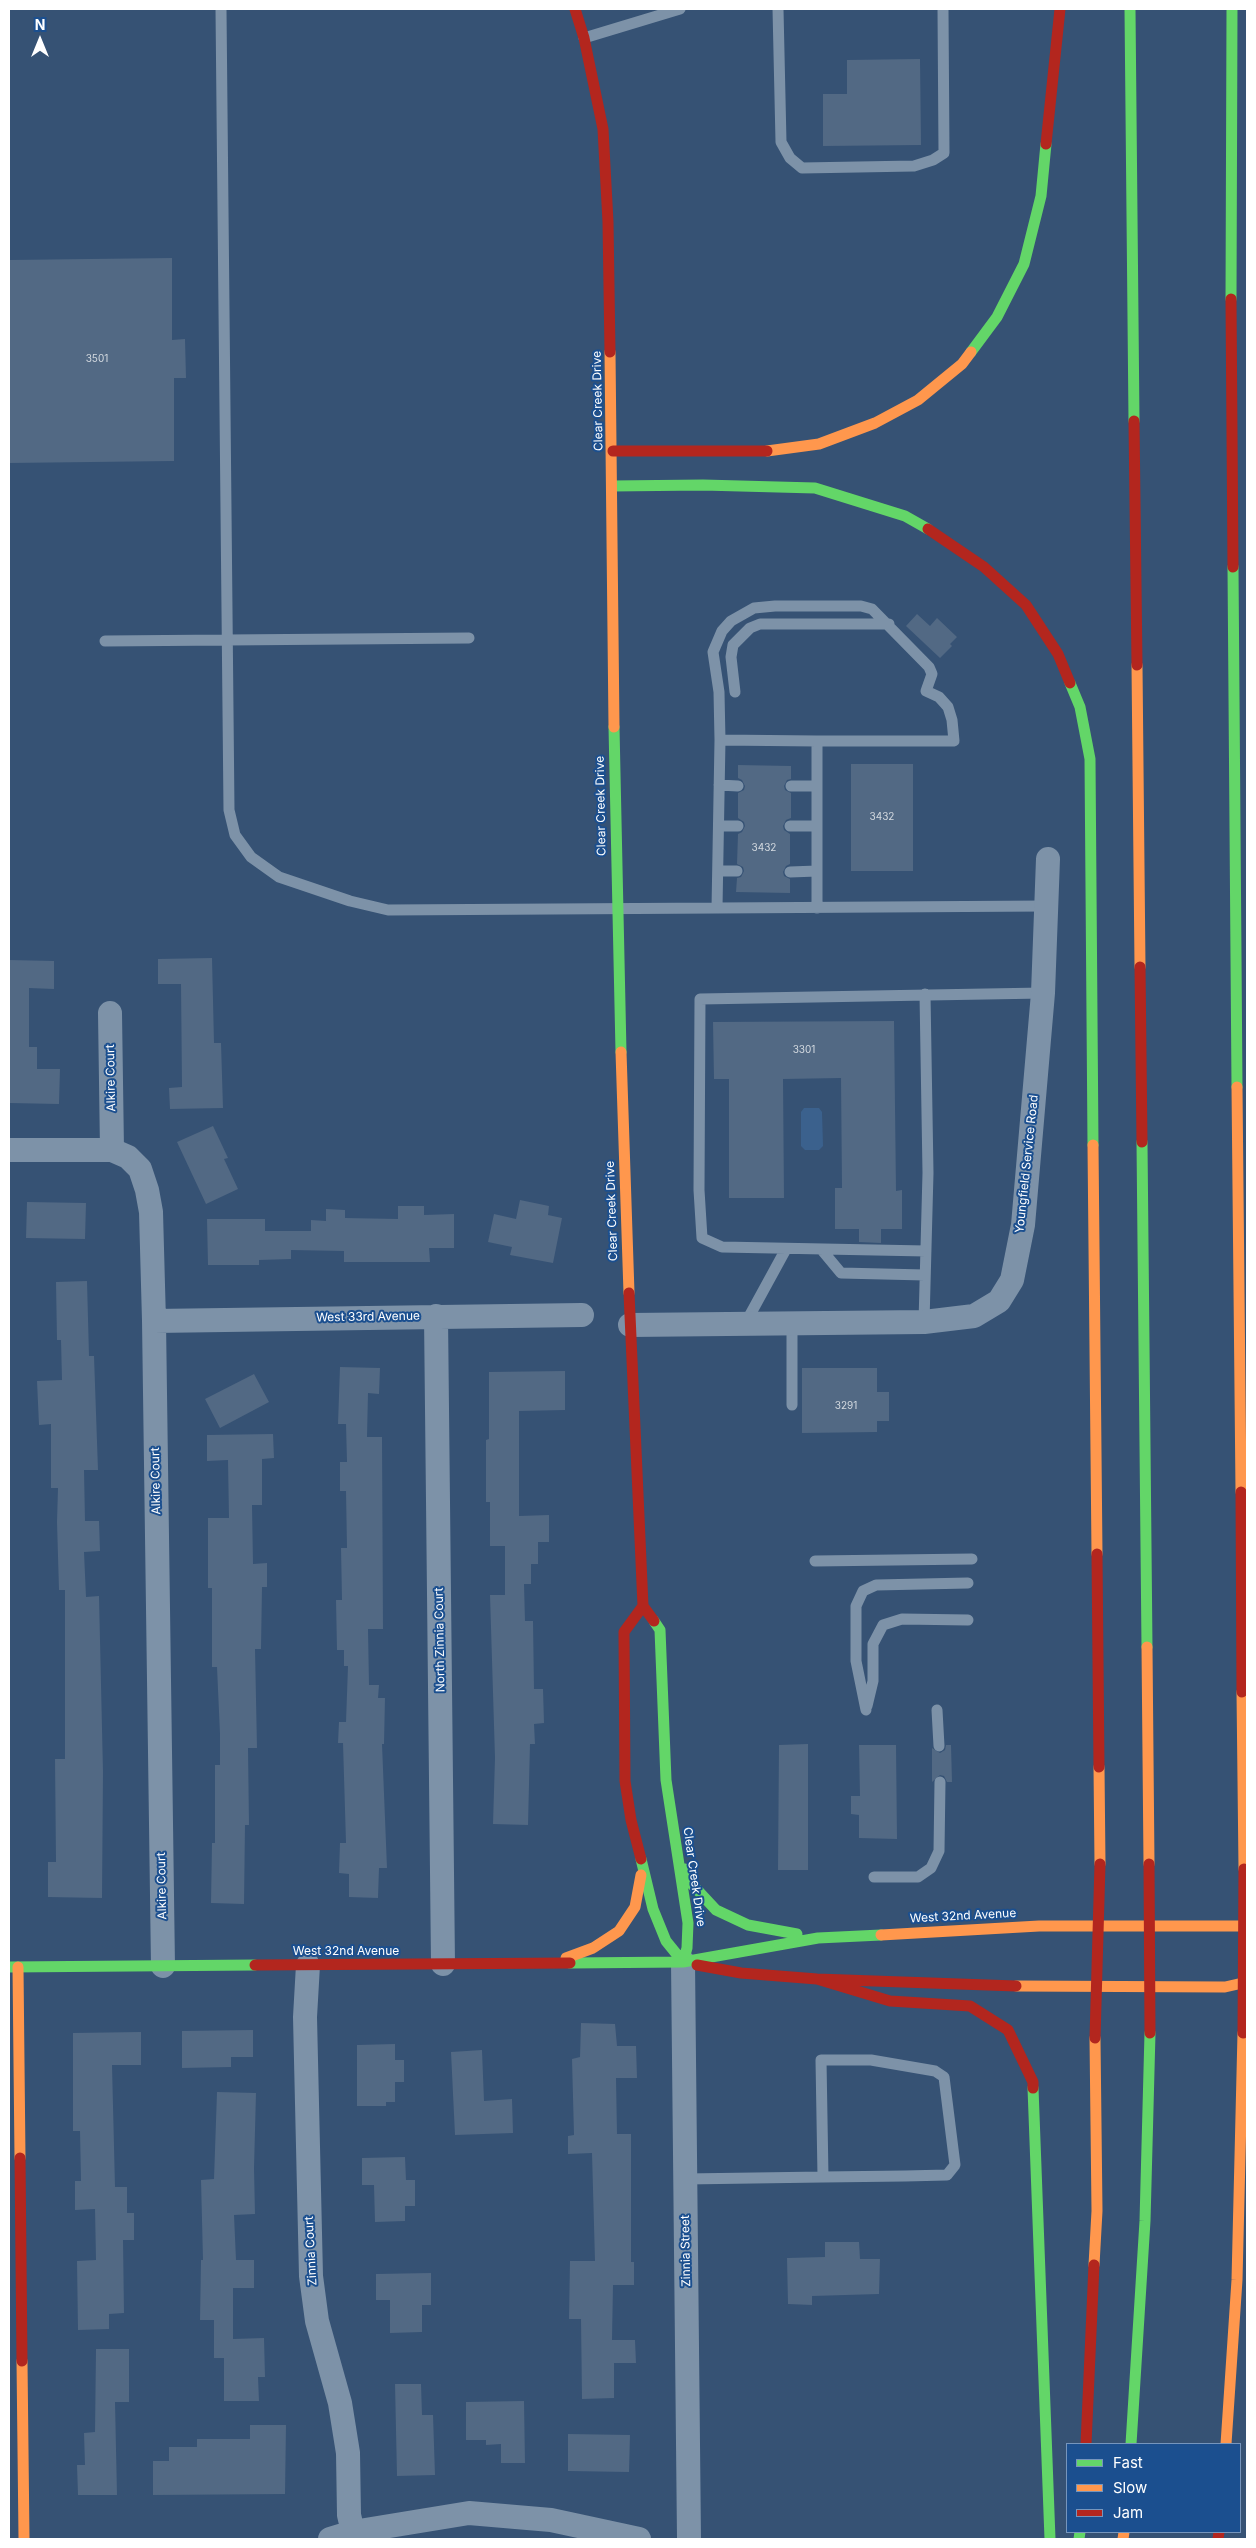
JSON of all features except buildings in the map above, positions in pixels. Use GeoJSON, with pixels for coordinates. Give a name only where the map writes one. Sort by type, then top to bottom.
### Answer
{"type":"FeatureCollection","features":[{"type":"Feature","properties":{"kind":"main road","name":"Clear Creek Drive"},"geometry":{"type":"LineString","coordinates":[[575,9],[584,38],[603,129],[608,222],[613,451],[616,909],[630,1325],[643,1606],[660,1630],[665,1770],[688,1937],[683,1962]]}},
{"type":"Feature","properties":{"kind":"main road"},"geometry":{"type":"LineString","coordinates":[[613,451],[756,453],[819,444],[876,423],[918,400],[962,364],[997,318],[1024,264],[1041,196],[1060,9]]}},
{"type":"Feature","properties":{"kind":"main road"},"geometry":{"type":"LineString","coordinates":[[1130,9],[1150,2034],[1145,2220],[1131,2443]]}},
{"type":"Feature","properties":{"kind":"main road"},"geometry":{"type":"LineString","coordinates":[[1226,2443],[1237,2280],[1243,2033],[1244,1869],[1231,428],[1232,9]]}},
{"type":"Feature","properties":{"kind":"main road"},"geometry":{"type":"LineString","coordinates":[[1232,83],[1243,238]]}},
{"type":"Feature","properties":{"kind":"main road"},"geometry":{"type":"LineString","coordinates":[[612,486],[703,485],[815,488],[905,516],[945,539],[984,568],[1026,605],[1058,654],[1080,707],[1090,759],[1100,1864],[1096,2038],[1097,2211],[1086,2443]]}},
{"type":"Feature","properties":{"kind":"main road"},"geometry":{"type":"LineString","coordinates":[[643,1606],[624,1632],[622,1720],[623,1764],[627,1800],[658,1924],[666,1941],[683,1962]]}},
{"type":"Feature","properties":{"kind":"main road"},"geometry":{"type":"LineString","coordinates":[[677,1847],[689,1881],[716,1910],[748,1925],[818,1938]]}},
{"type":"Feature","properties":{"kind":"main road"},"geometry":{"type":"LineString","coordinates":[[549,1963],[593,1948],[619,1931],[635,1907],[642,1866]]}},
{"type":"Feature","properties":{"kind":"main road","name":"West 32nd Avenue"},"geometry":{"type":"LineString","coordinates":[[13,1967],[683,1962],[818,1938],[1040,1926],[1247,1926]]}},
{"type":"Feature","properties":{"kind":"main road","name":"West 32nd Avenue"},"geometry":{"type":"LineString","coordinates":[[683,1962],[741,1973],[818,1979],[1087,1987],[1225,1988],[1247,1982]]}},
{"type":"Feature","properties":{"kind":"main road"},"geometry":{"type":"LineString","coordinates":[[13,1967],[24,2539]]}},
{"type":"Feature","properties":{"kind":"main road"},"geometry":{"type":"LineString","coordinates":[[818,1979],[890,2001],[970,2006],[1008,2030],[1033,2082],[1050,2539]]}},
{"type":"Feature","properties":{"kind":"street","name":"Youngfield Service Road"},"geometry":{"type":"LineString","coordinates":[[630,1325],[924,1322],[974,1316],[999,1301],[1012,1280],[1023,1225],[1043,993],[1048,859]]}},
{"type":"Feature","properties":{"kind":"street","name":"Alkire Court"},"geometry":{"type":"LineString","coordinates":[[110,1013],[112,1150],[128,1157],[140,1169],[147,1190],[151,1212],[163,1966]]}},
{"type":"Feature","properties":{"kind":"street"},"geometry":{"type":"LineString","coordinates":[[9,1150],[112,1150]]}},
{"type":"Feature","properties":{"kind":"street","name":"West 33rd Avenue"},"geometry":{"type":"LineString","coordinates":[[154,1321],[582,1315]]}},
{"type":"Feature","properties":{"kind":"street","name":"North Zinnia Court"},"geometry":{"type":"LineString","coordinates":[[436,1316],[443,1964]]}},
{"type":"Feature","properties":{"kind":"street","name":"Zinnia Street"},"geometry":{"type":"LineString","coordinates":[[683,1962],[689,2539]]}},
{"type":"Feature","properties":{"kind":"street","name":"Zinnia Court"},"geometry":{"type":"LineString","coordinates":[[308,1965],[305,2016],[311,2276],[317,2322],[340,2403],[345,2433],[348,2452],[349,2515],[352,2532]]}},
{"type":"Feature","properties":{"kind":"street"},"geometry":{"type":"LineString","coordinates":[[330,2539],[352,2532],[469,2513],[551,2520],[639,2539]]}},
{"type":"Feature","properties":{"kind":"lane"},"geometry":{"type":"LineString","coordinates":[[221,9],[229,810],[235,835],[251,857],[279,877],[350,902],[388,910],[1047,906]]}},
{"type":"Feature","properties":{"kind":"lane"},"geometry":{"type":"LineString","coordinates":[[584,38],[680,9]]}},
{"type":"Feature","properties":{"kind":"lane"},"geometry":{"type":"LineString","coordinates":[[778,9],[781,142],[790,158],[802,168],[914,166],[934,160],[944,153],[943,9]]}},
{"type":"Feature","properties":{"kind":"lane"},"geometry":{"type":"LineString","coordinates":[[718,908],[720,692],[714,663],[714,652],[717,641],[731,620],[754,608],[775,606],[861,606],[872,609],[929,667],[932,674],[926,691],[939,697],[948,707],[952,720],[954,741],[720,740]]}},
{"type":"Feature","properties":{"kind":"lane"},"geometry":{"type":"LineString","coordinates":[[735,692],[730,657],[733,645],[750,628],[760,624],[888,624]]}},
{"type":"Feature","properties":{"kind":"lane"},"geometry":{"type":"LineString","coordinates":[[105,641],[226,642],[469,638]]}},
{"type":"Feature","properties":{"kind":"lane"},"geometry":{"type":"LineString","coordinates":[[817,741],[817,908]]}},
{"type":"Feature","properties":{"kind":"lane"},"geometry":{"type":"LineString","coordinates":[[719,785],[738,786]]}},
{"type":"Feature","properties":{"kind":"lane"},"geometry":{"type":"LineString","coordinates":[[791,786],[817,786]]}},
{"type":"Feature","properties":{"kind":"lane"},"geometry":{"type":"LineString","coordinates":[[719,826],[738,826]]}},
{"type":"Feature","properties":{"kind":"lane"},"geometry":{"type":"LineString","coordinates":[[790,826],[817,826]]}},
{"type":"Feature","properties":{"kind":"lane"},"geometry":{"type":"LineString","coordinates":[[718,871],[737,871]]}},
{"type":"Feature","properties":{"kind":"lane"},"geometry":{"type":"LineString","coordinates":[[790,872],[817,871]]}},
{"type":"Feature","properties":{"kind":"lane"},"geometry":{"type":"LineString","coordinates":[[926,1251],[722,1247],[702,1238],[699,1190],[700,999],[1043,993]]}},
{"type":"Feature","properties":{"kind":"lane"},"geometry":{"type":"LineString","coordinates":[[924,1322],[928,1173],[925,994]]}},
{"type":"Feature","properties":{"kind":"lane"},"geometry":{"type":"LineString","coordinates":[[745,1324],[786,1249]]}},
{"type":"Feature","properties":{"kind":"lane"},"geometry":{"type":"LineString","coordinates":[[821,1249],[841,1273],[925,1274]]}},
{"type":"Feature","properties":{"kind":"lane"},"geometry":{"type":"LineString","coordinates":[[792,1323],[792,1405]]}},
{"type":"Feature","properties":{"kind":"lane"},"geometry":{"type":"LineString","coordinates":[[815,1561],[972,1559]]}},
{"type":"Feature","properties":{"kind":"lane"},"geometry":{"type":"LineString","coordinates":[[968,1583],[876,1585],[863,1591],[856,1606],[856,1661],[866,1710],[873,1682],[873,1644],[883,1626],[902,1619],[968,1620]]}},
{"type":"Feature","properties":{"kind":"lane"},"geometry":{"type":"LineString","coordinates":[[937,1710],[939,1746]]}},
{"type":"Feature","properties":{"kind":"lane"},"geometry":{"type":"LineString","coordinates":[[874,1877],[918,1877],[931,1868],[939,1851],[940,1782]]}},
{"type":"Feature","properties":{"kind":"lane"},"geometry":{"type":"LineString","coordinates":[[685,2179],[823,2178],[947,2175],[955,2165],[944,2077],[935,2071],[871,2060],[822,2060],[823,2178]]}},
{"type":"Feature","properties":{"kind":"water"},"geometry":{"type":"Polygon","coordinates":[[[804,1108],[819,1108],[822,1112],[823,1146],[819,1150],[805,1150],[801,1146],[801,1112],[804,1108]]]}},
{"type":"Feature","properties":{"kind":"traffic: fast"},"geometry":{"type":"LineString","coordinates":[[1130,9],[1134,421]]}},
{"type":"Feature","properties":{"kind":"traffic: fast"},"geometry":{"type":"LineString","coordinates":[[1231,299],[1232,9]]}},
{"type":"Feature","properties":{"kind":"traffic: fast"},"geometry":{"type":"LineString","coordinates":[[971,352],[997,317],[1024,264],[1041,196],[1046,144]]}},
{"type":"Feature","properties":{"kind":"traffic: fast"},"geometry":{"type":"LineString","coordinates":[[612,486],[703,485],[815,488],[905,516],[928,529]]}},
{"type":"Feature","properties":{"kind":"traffic: fast"},"geometry":{"type":"LineString","coordinates":[[1233,567],[1237,1087]]}},
{"type":"Feature","properties":{"kind":"traffic: fast"},"geometry":{"type":"LineString","coordinates":[[1070,683],[1080,707],[1090,759],[1093,1145]]}},
{"type":"Feature","properties":{"kind":"traffic: fast"},"geometry":{"type":"LineString","coordinates":[[614,727],[621,1052]]}},
{"type":"Feature","properties":{"kind":"traffic: fast"},"geometry":{"type":"LineString","coordinates":[[1142,1142],[1147,1647]]}},
{"type":"Feature","properties":{"kind":"traffic: fast"},"geometry":{"type":"LineString","coordinates":[[654,1621],[660,1630],[666,1780],[688,1923],[687,1948],[683,1962]]}},
{"type":"Feature","properties":{"kind":"traffic: fast"},"geometry":{"type":"LineString","coordinates":[[641,1859],[653,1909],[666,1941],[683,1962]]}},
{"type":"Feature","properties":{"kind":"traffic: fast"},"geometry":{"type":"LineString","coordinates":[[685,1869],[689,1881],[716,1910],[748,1925],[797,1934]]}},
{"type":"Feature","properties":{"kind":"traffic: fast"},"geometry":{"type":"LineString","coordinates":[[570,1963],[683,1962],[818,1938],[881,1935]]}},
{"type":"Feature","properties":{"kind":"traffic: fast"},"geometry":{"type":"LineString","coordinates":[[9,1967],[255,1965]]}},
{"type":"Feature","properties":{"kind":"traffic: fast"},"geometry":{"type":"LineString","coordinates":[[1131,2443],[1145,2221],[1150,2033]]}},
{"type":"Feature","properties":{"kind":"traffic: fast"},"geometry":{"type":"LineString","coordinates":[[1033,2088],[1050,2539]]}},
{"type":"Feature","properties":{"kind":"traffic: fast"},"geometry":{"type":"LineString","coordinates":[[1079,2539],[1080,2533]]}},
{"type":"Feature","properties":{"kind":"traffic: slow"},"geometry":{"type":"LineString","coordinates":[[610,352],[614,727]]}},
{"type":"Feature","properties":{"kind":"traffic: slow"},"geometry":{"type":"LineString","coordinates":[[767,451],[819,444],[875,423],[918,400],[962,364],[971,352]]}},
{"type":"Feature","properties":{"kind":"traffic: slow"},"geometry":{"type":"LineString","coordinates":[[1137,665],[1140,967]]}},
{"type":"Feature","properties":{"kind":"traffic: slow"},"geometry":{"type":"LineString","coordinates":[[621,1052],[629,1293]]}},
{"type":"Feature","properties":{"kind":"traffic: slow"},"geometry":{"type":"LineString","coordinates":[[1237,1087],[1241,1492]]}},
{"type":"Feature","properties":{"kind":"traffic: slow"},"geometry":{"type":"LineString","coordinates":[[1093,1145],[1097,1554]]}},
{"type":"Feature","properties":{"kind":"traffic: slow"},"geometry":{"type":"LineString","coordinates":[[1147,1647],[1149,1864]]}},
{"type":"Feature","properties":{"kind":"traffic: slow"},"geometry":{"type":"LineString","coordinates":[[1242,1692],[1244,1869]]}},
{"type":"Feature","properties":{"kind":"traffic: slow"},"geometry":{"type":"LineString","coordinates":[[1099,1767],[1100,1864]]}},
{"type":"Feature","properties":{"kind":"traffic: slow"},"geometry":{"type":"LineString","coordinates":[[566,1958],[593,1948],[619,1931],[635,1907],[641,1875]]}},
{"type":"Feature","properties":{"kind":"traffic: slow"},"geometry":{"type":"LineString","coordinates":[[881,1935],[1039,1926],[1247,1926]]}},
{"type":"Feature","properties":{"kind":"traffic: slow"},"geometry":{"type":"LineString","coordinates":[[18,1967],[20,2158]]}},
{"type":"Feature","properties":{"kind":"traffic: slow"},"geometry":{"type":"LineString","coordinates":[[1016,1986],[1225,1987],[1247,1982]]}},
{"type":"Feature","properties":{"kind":"traffic: slow"},"geometry":{"type":"LineString","coordinates":[[1226,2443],[1237,2280],[1243,2033]]}},
{"type":"Feature","properties":{"kind":"traffic: slow"},"geometry":{"type":"LineString","coordinates":[[1094,2265],[1097,2211],[1095,2038]]}},
{"type":"Feature","properties":{"kind":"traffic: slow"},"geometry":{"type":"LineString","coordinates":[[22,2361],[24,2539]]}},
{"type":"Feature","properties":{"kind":"traffic: slow"},"geometry":{"type":"LineString","coordinates":[[1123,2539],[1124,2533]]}},
{"type":"Feature","properties":{"kind":"traffic: jam"},"geometry":{"type":"LineString","coordinates":[[575,9],[584,38],[603,129],[608,222],[610,352]]}},
{"type":"Feature","properties":{"kind":"traffic: jam"},"geometry":{"type":"LineString","coordinates":[[1046,144],[1060,9]]}},
{"type":"Feature","properties":{"kind":"traffic: jam"},"geometry":{"type":"LineString","coordinates":[[1231,299],[1233,567]]}},
{"type":"Feature","properties":{"kind":"traffic: jam"},"geometry":{"type":"LineString","coordinates":[[1134,421],[1137,665]]}},
{"type":"Feature","properties":{"kind":"traffic: jam"},"geometry":{"type":"LineString","coordinates":[[613,451],[767,451]]}},
{"type":"Feature","properties":{"kind":"traffic: jam"},"geometry":{"type":"LineString","coordinates":[[928,529],[984,567],[1026,605],[1058,654],[1070,683]]}},
{"type":"Feature","properties":{"kind":"traffic: jam"},"geometry":{"type":"LineString","coordinates":[[1140,967],[1142,1142]]}},
{"type":"Feature","properties":{"kind":"traffic: jam"},"geometry":{"type":"LineString","coordinates":[[629,1293],[643,1606],[654,1621]]}},
{"type":"Feature","properties":{"kind":"traffic: jam"},"geometry":{"type":"LineString","coordinates":[[1241,1492],[1242,1692]]}},
{"type":"Feature","properties":{"kind":"traffic: jam"},"geometry":{"type":"LineString","coordinates":[[1097,1554],[1099,1767]]}},
{"type":"Feature","properties":{"kind":"traffic: jam"},"geometry":{"type":"LineString","coordinates":[[641,1859],[631,1820],[625,1781],[624,1632],[643,1606]]}},
{"type":"Feature","properties":{"kind":"traffic: jam"},"geometry":{"type":"LineString","coordinates":[[1095,2038],[1100,1864]]}},
{"type":"Feature","properties":{"kind":"traffic: jam"},"geometry":{"type":"LineString","coordinates":[[1149,1864],[1150,2033]]}},
{"type":"Feature","properties":{"kind":"traffic: jam"},"geometry":{"type":"LineString","coordinates":[[1243,2033],[1244,1869]]}},
{"type":"Feature","properties":{"kind":"traffic: jam"},"geometry":{"type":"LineString","coordinates":[[255,1965],[570,1963]]}},
{"type":"Feature","properties":{"kind":"traffic: jam"},"geometry":{"type":"LineString","coordinates":[[697,1965],[741,1973],[817,1979],[1016,1986]]}},
{"type":"Feature","properties":{"kind":"traffic: jam"},"geometry":{"type":"LineString","coordinates":[[817,1979],[890,2001],[970,2006],[1008,2030],[1033,2082],[1033,2088]]}},
{"type":"Feature","properties":{"kind":"traffic: jam"},"geometry":{"type":"LineString","coordinates":[[20,2158],[22,2361]]}},
{"type":"Feature","properties":{"kind":"traffic: jam"},"geometry":{"type":"LineString","coordinates":[[1086,2443],[1094,2265]]}},
{"type":"Feature","properties":{"kind":"traffic: jam"},"geometry":{"type":"LineString","coordinates":[[1218,2539],[1219,2533]]}}]}
